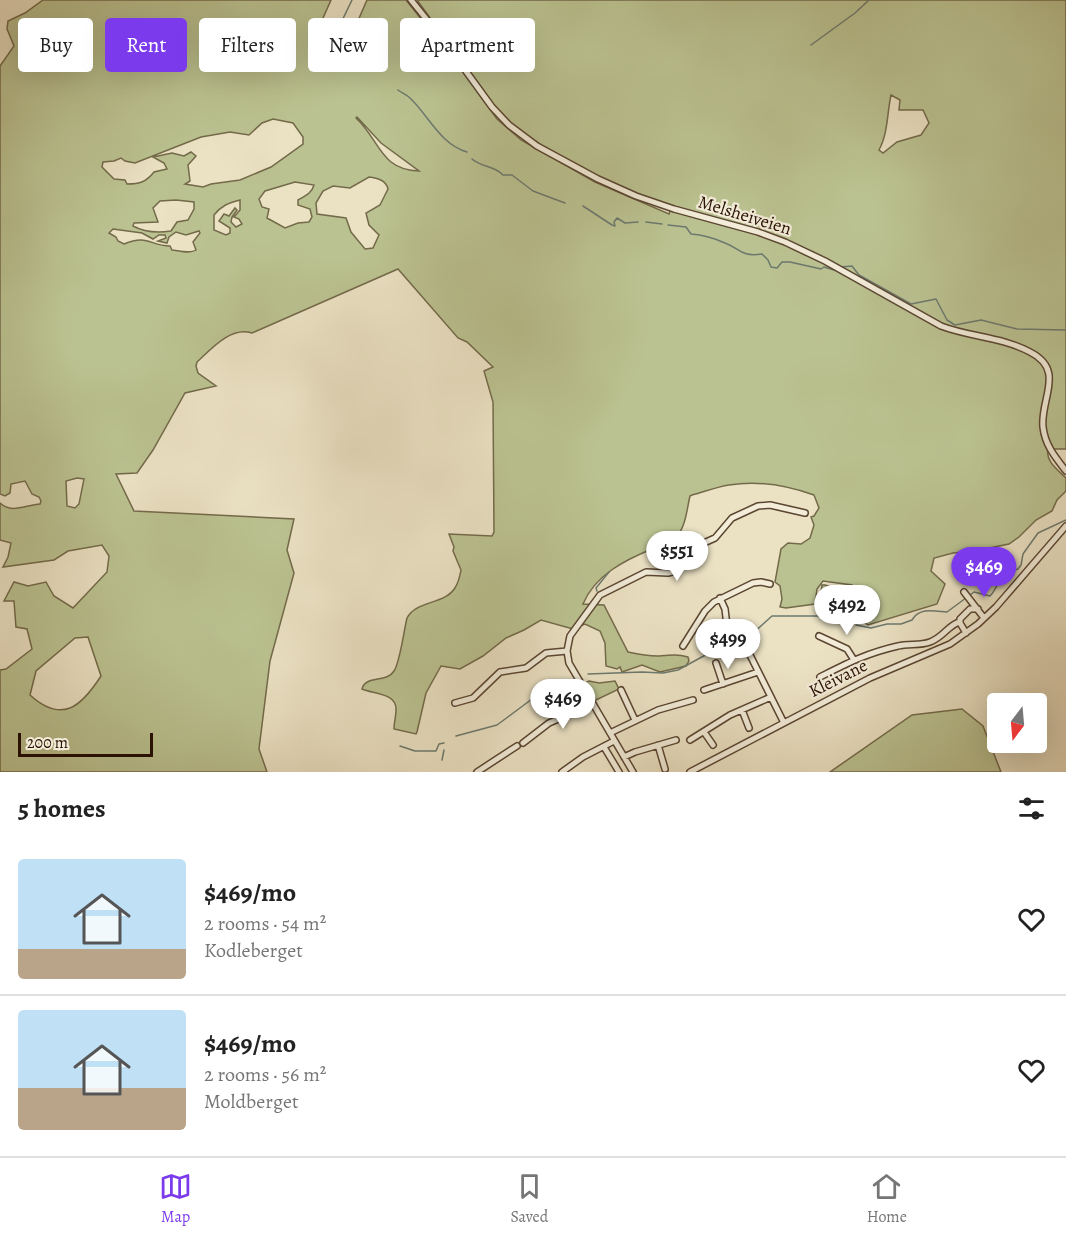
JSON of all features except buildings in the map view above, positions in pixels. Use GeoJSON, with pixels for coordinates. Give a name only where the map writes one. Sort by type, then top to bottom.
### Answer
{"type":"FeatureCollection","features":[{"type":"Feature","properties":{"kind":"street","name":"Melsheiveien"},"geometry":{"type":"LineString","coordinates":[[411,0],[444,40],[492,108],[516,131],[537,146],[626,192],[674,209],[766,234],[838,268],[942,326],[1011,344],[1038,357],[1047,369],[1050,379],[1042,414],[1043,432],[1051,451],[1066,471]]}},
{"type":"Feature","properties":{"kind":"street"},"geometry":{"type":"LineString","coordinates":[[633,772],[571,667],[567,651],[572,632],[600,595],[646,572],[672,572],[686,551],[717,536],[734,516],[762,505],[805,513]]}},
{"type":"Feature","properties":{"kind":"street","name":"Kleivane"},"geometry":{"type":"LineString","coordinates":[[690,772],[870,678],[943,647],[966,633],[1002,600],[1066,526]]}},
{"type":"Feature","properties":{"kind":"street"},"geometry":{"type":"LineString","coordinates":[[683,646],[705,611],[720,598],[753,583],[770,584]]}},
{"type":"Feature","properties":{"kind":"street"},"geometry":{"type":"LineString","coordinates":[[964,592],[984,618]]}},
{"type":"Feature","properties":{"kind":"street"},"geometry":{"type":"LineString","coordinates":[[720,598],[725,609],[727,626],[739,635],[784,723]]}},
{"type":"Feature","properties":{"kind":"street"},"geometry":{"type":"LineString","coordinates":[[966,633],[960,619],[968,610],[978,609]]}},
{"type":"Feature","properties":{"kind":"street"},"geometry":{"type":"LineString","coordinates":[[820,677],[871,652],[904,644],[927,643],[943,636],[952,624],[960,622]]}},
{"type":"Feature","properties":{"kind":"street"},"geometry":{"type":"LineString","coordinates":[[819,636],[847,649],[854,660]]}},
{"type":"Feature","properties":{"kind":"street"},"geometry":{"type":"LineString","coordinates":[[455,703],[473,698],[500,672],[522,670],[546,653],[567,651]]}},
{"type":"Feature","properties":{"kind":"street"},"geometry":{"type":"LineString","coordinates":[[716,663],[723,684]]}},
{"type":"Feature","properties":{"kind":"street"},"geometry":{"type":"LineString","coordinates":[[704,690],[758,672]]}},
{"type":"Feature","properties":{"kind":"street"},"geometry":{"type":"LineString","coordinates":[[621,690],[635,720]]}},
{"type":"Feature","properties":{"kind":"street"},"geometry":{"type":"LineString","coordinates":[[690,740],[723,719],[771,697]]}},
{"type":"Feature","properties":{"kind":"street"},"geometry":{"type":"LineString","coordinates":[[610,733],[658,710],[693,700]]}},
{"type":"Feature","properties":{"kind":"street"},"geometry":{"type":"LineString","coordinates":[[477,772],[549,723],[593,704]]}},
{"type":"Feature","properties":{"kind":"street"},"geometry":{"type":"LineString","coordinates":[[742,710],[749,728]]}},
{"type":"Feature","properties":{"kind":"street"},"geometry":{"type":"LineString","coordinates":[[704,732],[712,745]]}},
{"type":"Feature","properties":{"kind":"street"},"geometry":{"type":"LineString","coordinates":[[624,757],[676,740]]}},
{"type":"Feature","properties":{"kind":"street"},"geometry":{"type":"LineString","coordinates":[[562,772],[614,741]]}},
{"type":"Feature","properties":{"kind":"street"},"geometry":{"type":"LineString","coordinates":[[658,745],[665,769]]}},
{"type":"Feature","properties":{"kind":"street"},"geometry":{"type":"LineString","coordinates":[[604,747],[619,772]]}},
{"type":"Feature","properties":{"kind":"green space"},"geometry":{"type":"Polygon","coordinates":[[[43,0],[331,0],[323,18],[308,18],[308,72],[388,72],[388,18],[359,18],[367,0],[406,0],[420,18],[400,18],[400,72],[463,72],[497,119],[521,140],[595,182],[669,214],[671,208],[582,169],[520,131],[502,116],[470,72],[535,72],[535,18],[430,18],[417,0],[1066,0],[1066,449],[1048,449],[1048,457],[1066,478],[1066,491],[1057,500],[1052,511],[1036,520],[1009,544],[934,558],[931,571],[945,584],[937,604],[868,625],[846,610],[847,605],[843,605],[842,601],[837,598],[832,599],[831,594],[821,592],[822,585],[825,585],[848,592],[846,597],[848,600],[852,585],[823,581],[817,589],[815,604],[780,607],[782,599],[780,586],[775,582],[781,549],[788,543],[801,544],[810,538],[814,525],[811,517],[819,508],[814,495],[783,486],[751,483],[724,486],[692,495],[686,517],[675,539],[632,558],[612,570],[595,585],[583,604],[604,605],[628,652],[651,656],[688,657],[689,661],[686,666],[660,672],[642,665],[622,672],[620,667],[617,669],[606,666],[605,643],[600,631],[585,624],[573,629],[541,620],[506,638],[483,656],[460,669],[441,666],[426,693],[416,734],[394,729],[396,710],[393,700],[362,689],[364,685],[372,680],[391,675],[394,671],[407,618],[411,612],[444,597],[455,588],[461,570],[449,534],[492,536],[494,532],[493,402],[484,371],[493,367],[467,342],[458,338],[398,269],[252,333],[237,333],[215,345],[197,362],[196,366],[198,373],[216,386],[185,393],[153,450],[137,473],[116,474],[134,511],[294,519],[287,550],[294,573],[270,661],[259,749],[267,772],[0,772],[0,670],[6,669],[32,649],[27,629],[16,627],[14,601],[4,601],[14,582],[28,586],[46,582],[54,596],[73,608],[107,572],[109,556],[102,545],[68,551],[54,560],[3,567],[11,543],[0,540],[0,503],[14,508],[40,504],[41,501],[39,497],[32,494],[25,481],[11,484],[10,493],[5,496],[0,494],[0,66],[14,46],[7,29],[8,21],[25,13],[43,0]],[[891,95],[884,137],[879,150],[883,153],[897,142],[921,135],[929,123],[923,110],[899,110],[900,100],[891,95]],[[356,118],[388,160],[406,169],[419,171],[381,143],[356,118]],[[273,119],[262,123],[249,135],[230,132],[201,137],[135,163],[121,158],[103,162],[102,167],[114,179],[125,180],[127,184],[136,184],[154,172],[167,169],[164,163],[153,157],[172,153],[184,156],[191,152],[196,156],[188,165],[190,181],[185,184],[203,187],[240,180],[271,167],[303,144],[303,137],[293,123],[273,119]],[[369,177],[350,188],[333,186],[323,191],[316,203],[317,214],[346,218],[351,232],[365,249],[373,248],[379,235],[369,225],[366,213],[380,205],[388,189],[385,183],[369,177]],[[295,182],[265,191],[259,199],[262,207],[269,209],[267,218],[285,228],[309,222],[312,217],[310,209],[298,205],[298,200],[306,196],[314,185],[295,182]],[[240,200],[222,207],[214,215],[214,230],[226,235],[230,233],[230,228],[219,221],[224,214],[229,216],[235,208],[237,210],[231,222],[236,227],[242,224],[234,217],[240,210],[240,200]],[[160,201],[153,208],[158,222],[134,223],[133,226],[151,232],[171,231],[177,222],[188,220],[194,209],[194,202],[160,201]],[[113,229],[109,233],[124,244],[144,240],[170,246],[172,250],[188,252],[196,250],[193,242],[200,233],[199,231],[186,235],[176,232],[169,237],[167,243],[158,241],[166,238],[165,235],[159,235],[153,239],[142,233],[113,229]],[[84,479],[66,481],[67,506],[75,508],[79,504],[84,479]],[[88,637],[75,638],[36,671],[30,695],[41,704],[61,710],[78,703],[94,687],[101,676],[88,637]]]}},
{"type":"Feature","properties":{"kind":"green space"},"geometry":{"type":"Polygon","coordinates":[[[589,681],[599,683],[615,681],[619,689],[596,700],[585,683],[589,681]]]}},
{"type":"Feature","properties":{"kind":"green space"},"geometry":{"type":"Polygon","coordinates":[[[962,709],[983,726],[987,736],[987,753],[994,753],[1001,772],[830,772],[912,715],[962,709]]]}},
{"type":"Feature","properties":{"kind":"waterway"},"geometry":{"type":"LineString","coordinates":[[343,18],[352,0]]}},
{"type":"Feature","properties":{"kind":"waterway"},"geometry":{"type":"LineString","coordinates":[[811,45],[869,0]]}},
{"type":"Feature","properties":{"kind":"waterway"},"geometry":{"type":"LineString","coordinates":[[398,90],[417,105],[449,143],[467,152]]}},
{"type":"Feature","properties":{"kind":"waterway"},"geometry":{"type":"LineString","coordinates":[[472,159],[503,175],[512,175],[533,191],[565,203]]}},
{"type":"Feature","properties":{"kind":"waterway"},"geometry":{"type":"LineString","coordinates":[[583,206],[615,226],[614,222],[617,218],[625,223],[638,222]]}},
{"type":"Feature","properties":{"kind":"waterway"},"geometry":{"type":"LineString","coordinates":[[646,222],[662,224]]}},
{"type":"Feature","properties":{"kind":"waterway"},"geometry":{"type":"LineString","coordinates":[[668,225],[686,227],[691,234],[717,240],[745,253],[762,254],[771,267],[777,268],[782,262],[790,262],[821,269],[824,267],[837,269]]}},
{"type":"Feature","properties":{"kind":"waterway"},"geometry":{"type":"LineString","coordinates":[[841,267],[852,266],[859,275],[911,304],[936,299],[947,320],[955,325],[981,320],[1017,329],[1066,330]]}},
{"type":"Feature","properties":{"kind":"waterway"},"geometry":{"type":"LineString","coordinates":[[856,625],[871,628],[887,624],[901,624],[912,620],[923,611],[947,612],[974,592],[990,596],[1004,570],[1007,573],[1018,569],[1023,554],[1038,533],[1066,520]]}},
{"type":"Feature","properties":{"kind":"waterway"},"geometry":{"type":"LineString","coordinates":[[597,591],[596,588],[609,572]]}},
{"type":"Feature","properties":{"kind":"waterway"},"geometry":{"type":"LineString","coordinates":[[744,641],[772,616],[820,616]]}},
{"type":"Feature","properties":{"kind":"waterway"},"geometry":{"type":"LineString","coordinates":[[588,674],[663,673],[678,670],[711,652],[729,650],[741,644]]}},
{"type":"Feature","properties":{"kind":"waterway"},"geometry":{"type":"LineString","coordinates":[[456,736],[497,725],[532,699],[571,682]]}},
{"type":"Feature","properties":{"kind":"waterway"},"geometry":{"type":"LineString","coordinates":[[400,746],[415,751],[436,751],[439,744],[444,743]]}},
{"type":"Feature","properties":{"kind":"waterway"},"geometry":{"type":"LineString","coordinates":[[442,760],[444,750]]}}]}
